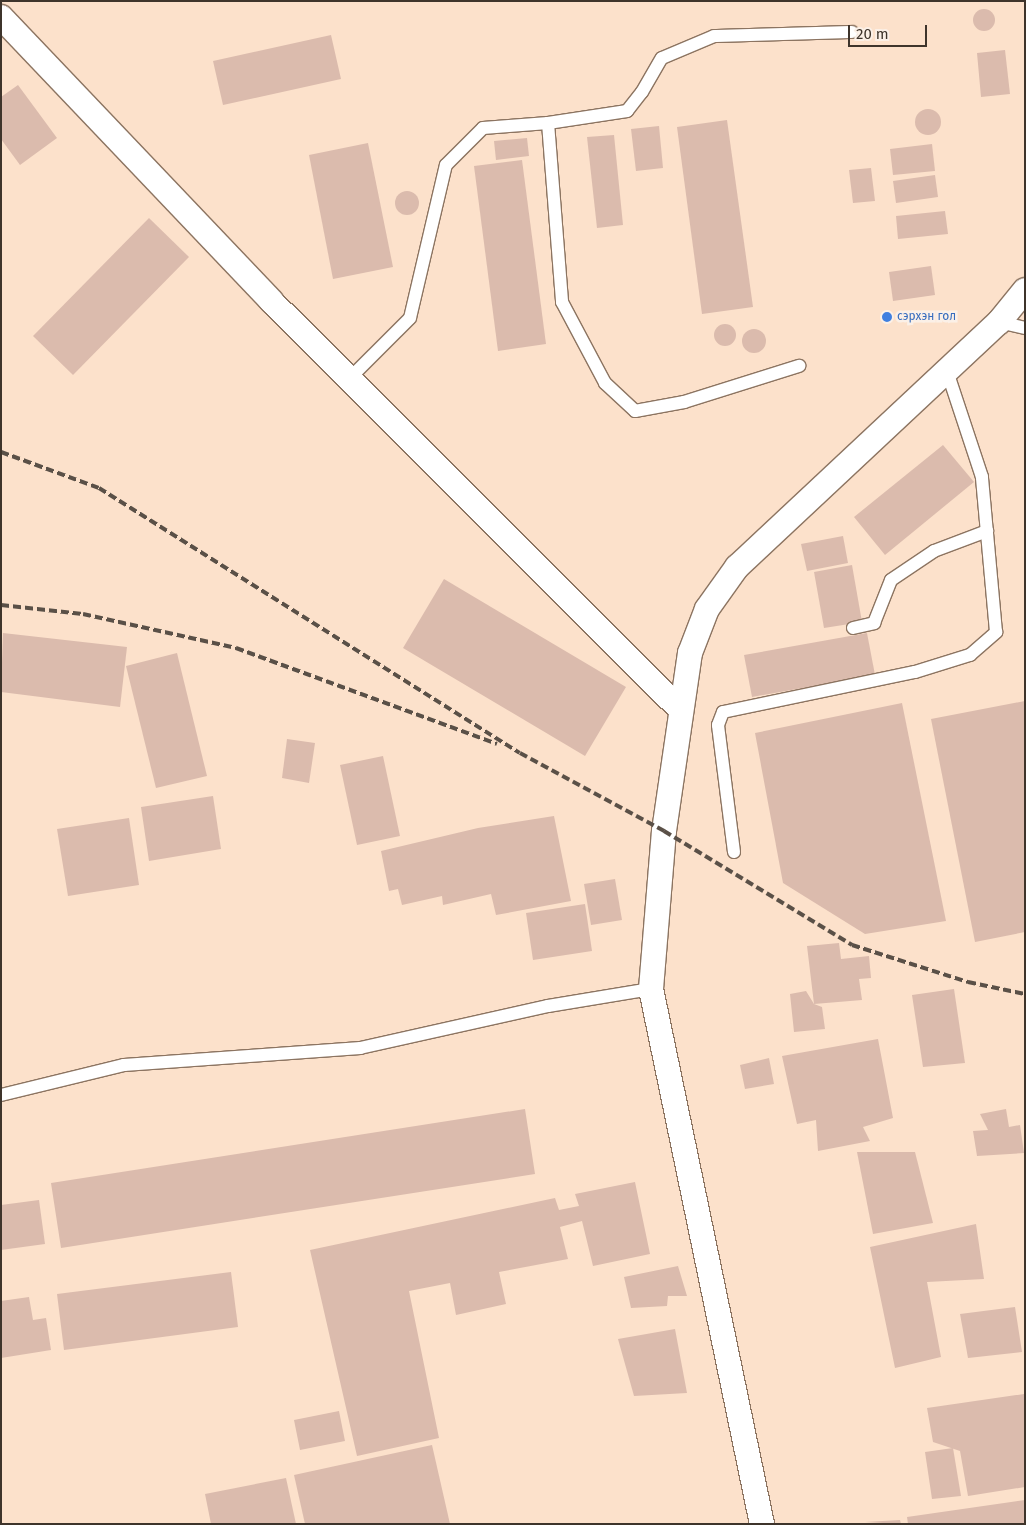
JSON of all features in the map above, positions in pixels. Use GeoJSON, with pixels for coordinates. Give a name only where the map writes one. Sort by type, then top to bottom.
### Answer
{"type":"FeatureCollection","features":[{"type":"Feature","properties":{"kind":"street"},"geometry":{"type":"LineString","coordinates":[[1,17],[271,301],[680,710]]}},
{"type":"Feature","properties":{"kind":"street"},"geometry":{"type":"LineString","coordinates":[[762,1524],[652,989],[664,831],[680,710],[690,654],[707,609],[736,567],[999,322],[1025,290]]}},
{"type":"Feature","properties":{"kind":"lane"},"geometry":{"type":"LineString","coordinates":[[349,379],[410,318],[446,165],[483,128],[548,123],[627,111],[642,92],[662,58],[714,36],[852,32]]}},
{"type":"Feature","properties":{"kind":"lane"},"geometry":{"type":"LineString","coordinates":[[548,123],[562,302],[604,383],[634,410],[684,402],[800,366]]}},
{"type":"Feature","properties":{"kind":"lane"},"geometry":{"type":"LineString","coordinates":[[999,322],[1025,328]]}},
{"type":"Feature","properties":{"kind":"lane"},"geometry":{"type":"LineString","coordinates":[[734,852],[718,725],[723,712],[915,672],[970,655],[996,632],[982,477],[947,371]]}},
{"type":"Feature","properties":{"kind":"lane"},"geometry":{"type":"LineString","coordinates":[[853,628],[874,623],[891,580],[934,551],[987,531]]}},
{"type":"Feature","properties":{"kind":"lane"},"geometry":{"type":"LineString","coordinates":[[1,1094],[124,1065],[360,1048],[548,1006],[652,989]]}},
{"type":"Feature","properties":{"kind":"shaded area"},"geometry":{"type":"Polygon","coordinates":[[[1,1],[1025,1],[1025,1524],[1,1524],[1,1]]]}},
{"type":"Feature","properties":{"kind":"building"},"geometry":{"type":"Polygon","coordinates":[[[984,9],[992,12],[995,20],[992,28],[984,31],[976,28],[973,20],[976,12],[984,9]]]}},
{"type":"Feature","properties":{"kind":"building"},"geometry":{"type":"Polygon","coordinates":[[[331,35],[341,79],[223,105],[213,61],[331,35]]]}},
{"type":"Feature","properties":{"kind":"building"},"geometry":{"type":"Polygon","coordinates":[[[1005,50],[1010,94],[981,97],[977,53],[1005,50]]]}},
{"type":"Feature","properties":{"kind":"building"},"geometry":{"type":"Polygon","coordinates":[[[18,85],[57,138],[20,165],[1,139],[1,97],[18,85]]]}},
{"type":"Feature","properties":{"kind":"building"},"geometry":{"type":"Polygon","coordinates":[[[928,109],[937,113],[941,122],[937,131],[928,135],[919,131],[915,122],[919,113],[928,109]]]}},
{"type":"Feature","properties":{"kind":"building"},"geometry":{"type":"Polygon","coordinates":[[[727,120],[753,307],[702,314],[677,127],[727,120]]]}},
{"type":"Feature","properties":{"kind":"building"},"geometry":{"type":"Polygon","coordinates":[[[659,126],[663,168],[636,171],[631,129],[659,126]]]}},
{"type":"Feature","properties":{"kind":"building"},"geometry":{"type":"Polygon","coordinates":[[[614,135],[623,225],[597,228],[587,137],[614,135]]]}},
{"type":"Feature","properties":{"kind":"building"},"geometry":{"type":"Polygon","coordinates":[[[527,138],[529,156],[496,160],[494,141],[527,138]]]}},
{"type":"Feature","properties":{"kind":"building"},"geometry":{"type":"Polygon","coordinates":[[[368,143],[393,267],[333,279],[309,155],[368,143]]]}},
{"type":"Feature","properties":{"kind":"building"},"geometry":{"type":"Polygon","coordinates":[[[932,144],[935,171],[893,175],[890,149],[932,144]]]}},
{"type":"Feature","properties":{"kind":"building"},"geometry":{"type":"Polygon","coordinates":[[[522,160],[546,344],[498,351],[474,166],[522,160]]]}},
{"type":"Feature","properties":{"kind":"building"},"geometry":{"type":"Polygon","coordinates":[[[871,168],[875,201],[853,203],[849,170],[871,168]]]}},
{"type":"Feature","properties":{"kind":"building"},"geometry":{"type":"Polygon","coordinates":[[[935,175],[938,197],[896,203],[893,181],[935,175]]]}},
{"type":"Feature","properties":{"kind":"building"},"geometry":{"type":"Polygon","coordinates":[[[407,191],[416,194],[419,203],[416,212],[407,215],[398,212],[395,203],[398,194],[407,191]]]}},
{"type":"Feature","properties":{"kind":"building"},"geometry":{"type":"Polygon","coordinates":[[[945,211],[948,234],[898,239],[896,216],[945,211]]]}},
{"type":"Feature","properties":{"kind":"building"},"geometry":{"type":"Polygon","coordinates":[[[149,218],[189,257],[73,375],[33,336],[149,218]]]}},
{"type":"Feature","properties":{"kind":"building"},"geometry":{"type":"Polygon","coordinates":[[[931,266],[935,295],[893,301],[889,272],[931,266]]]}},
{"type":"Feature","properties":{"kind":"building"},"geometry":{"type":"Polygon","coordinates":[[[721,324],[729,324],[736,331],[736,339],[729,346],[721,346],[714,339],[714,331],[721,324]]]}},
{"type":"Feature","properties":{"kind":"building"},"geometry":{"type":"Polygon","coordinates":[[[754,329],[759,330],[765,336],[765,346],[759,352],[754,353],[749,352],[743,346],[742,341],[743,336],[749,330],[754,329]]]}},
{"type":"Feature","properties":{"kind":"building"},"geometry":{"type":"Polygon","coordinates":[[[943,445],[974,482],[885,555],[854,517],[943,445]]]}},
{"type":"Feature","properties":{"kind":"building"},"geometry":{"type":"Polygon","coordinates":[[[843,536],[848,563],[807,571],[801,544],[843,536]]]}},
{"type":"Feature","properties":{"kind":"building"},"geometry":{"type":"Polygon","coordinates":[[[852,565],[862,622],[824,628],[814,572],[852,565]]]}},
{"type":"Feature","properties":{"kind":"building"},"geometry":{"type":"Polygon","coordinates":[[[444,579],[626,687],[585,756],[403,648],[444,579]]]}},
{"type":"Feature","properties":{"kind":"building"},"geometry":{"type":"Polygon","coordinates":[[[3,633],[127,647],[120,707],[1,692],[3,633]]]}},
{"type":"Feature","properties":{"kind":"building"},"geometry":{"type":"Polygon","coordinates":[[[867,633],[875,675],[752,697],[744,655],[867,633]]]}},
{"type":"Feature","properties":{"kind":"building"},"geometry":{"type":"Polygon","coordinates":[[[177,653],[207,776],[156,788],[126,666],[177,653]]]}},
{"type":"Feature","properties":{"kind":"building"},"geometry":{"type":"Polygon","coordinates":[[[1025,701],[1025,932],[975,942],[931,719],[1025,701]]]}},
{"type":"Feature","properties":{"kind":"building"},"geometry":{"type":"Polygon","coordinates":[[[902,703],[946,921],[865,934],[783,883],[755,733],[902,703]]]}},
{"type":"Feature","properties":{"kind":"building"},"geometry":{"type":"Polygon","coordinates":[[[287,739],[315,743],[309,783],[282,778],[287,739]]]}},
{"type":"Feature","properties":{"kind":"building"},"geometry":{"type":"Polygon","coordinates":[[[383,756],[400,836],[357,845],[340,765],[383,756]]]}},
{"type":"Feature","properties":{"kind":"building"},"geometry":{"type":"Polygon","coordinates":[[[213,796],[221,849],[149,861],[141,807],[213,796]]]}},
{"type":"Feature","properties":{"kind":"building"},"geometry":{"type":"Polygon","coordinates":[[[554,816],[571,901],[496,915],[491,894],[443,905],[442,896],[402,905],[398,889],[389,891],[381,851],[478,828],[554,816]]]}},
{"type":"Feature","properties":{"kind":"building"},"geometry":{"type":"Polygon","coordinates":[[[129,818],[139,885],[68,896],[57,829],[129,818]]]}},
{"type":"Feature","properties":{"kind":"building"},"geometry":{"type":"Polygon","coordinates":[[[615,879],[622,920],[591,925],[584,884],[615,879]]]}},
{"type":"Feature","properties":{"kind":"building"},"geometry":{"type":"Polygon","coordinates":[[[585,904],[592,951],[533,960],[526,913],[585,904]]]}},
{"type":"Feature","properties":{"kind":"building"},"geometry":{"type":"Polygon","coordinates":[[[839,943],[841,959],[869,956],[871,978],[859,979],[862,1000],[814,1004],[807,946],[839,943]]]}},
{"type":"Feature","properties":{"kind":"building"},"geometry":{"type":"Polygon","coordinates":[[[954,989],[965,1063],[923,1067],[912,995],[954,989]]]}},
{"type":"Feature","properties":{"kind":"building"},"geometry":{"type":"Polygon","coordinates":[[[806,991],[814,1004],[822,1007],[825,1029],[794,1032],[790,994],[806,991]]]}},
{"type":"Feature","properties":{"kind":"building"},"geometry":{"type":"Polygon","coordinates":[[[878,1039],[893,1118],[863,1127],[870,1141],[818,1151],[816,1120],[797,1124],[782,1056],[878,1039]]]}},
{"type":"Feature","properties":{"kind":"building"},"geometry":{"type":"Polygon","coordinates":[[[769,1058],[774,1084],[745,1089],[740,1065],[769,1058]]]}},
{"type":"Feature","properties":{"kind":"building"},"geometry":{"type":"Polygon","coordinates":[[[525,1109],[535,1174],[61,1248],[51,1183],[525,1109]]]}},
{"type":"Feature","properties":{"kind":"building"},"geometry":{"type":"Polygon","coordinates":[[[1006,1109],[1009,1127],[1020,1125],[1024,1153],[977,1156],[973,1131],[988,1130],[980,1114],[1006,1109]]]}},
{"type":"Feature","properties":{"kind":"building"},"geometry":{"type":"Polygon","coordinates":[[[857,1152],[915,1152],[933,1223],[873,1234],[857,1152]]]}},
{"type":"Feature","properties":{"kind":"building"},"geometry":{"type":"Polygon","coordinates":[[[635,1182],[650,1254],[593,1266],[582,1221],[560,1227],[568,1259],[499,1272],[506,1304],[456,1315],[450,1283],[409,1291],[439,1438],[357,1456],[310,1250],[555,1198],[559,1210],[579,1206],[575,1194],[635,1182]]]}},
{"type":"Feature","properties":{"kind":"building"},"geometry":{"type":"Polygon","coordinates":[[[39,1200],[45,1244],[1,1250],[1,1205],[39,1200]]]}},
{"type":"Feature","properties":{"kind":"building"},"geometry":{"type":"Polygon","coordinates":[[[976,1224],[984,1279],[927,1282],[941,1357],[895,1368],[870,1247],[976,1224]]]}},
{"type":"Feature","properties":{"kind":"building"},"geometry":{"type":"Polygon","coordinates":[[[678,1266],[687,1296],[668,1296],[667,1306],[631,1308],[624,1277],[678,1266]]]}},
{"type":"Feature","properties":{"kind":"building"},"geometry":{"type":"Polygon","coordinates":[[[231,1272],[238,1327],[64,1350],[57,1294],[231,1272]]]}},
{"type":"Feature","properties":{"kind":"building"},"geometry":{"type":"Polygon","coordinates":[[[29,1297],[33,1320],[46,1318],[51,1350],[1,1358],[1,1301],[29,1297]]]}},
{"type":"Feature","properties":{"kind":"building"},"geometry":{"type":"Polygon","coordinates":[[[1015,1307],[1022,1352],[968,1358],[960,1314],[1015,1307]]]}},
{"type":"Feature","properties":{"kind":"building"},"geometry":{"type":"Polygon","coordinates":[[[675,1329],[687,1393],[634,1396],[618,1339],[675,1329]]]}},
{"type":"Feature","properties":{"kind":"building"},"geometry":{"type":"Polygon","coordinates":[[[1024,1394],[1025,1487],[968,1496],[960,1451],[933,1442],[927,1408],[1024,1394]]]}},
{"type":"Feature","properties":{"kind":"building"},"geometry":{"type":"Polygon","coordinates":[[[339,1411],[345,1441],[300,1450],[294,1420],[339,1411]]]}},
{"type":"Feature","properties":{"kind":"building"},"geometry":{"type":"Polygon","coordinates":[[[432,1445],[450,1524],[305,1524],[294,1475],[432,1445]]]}},
{"type":"Feature","properties":{"kind":"building"},"geometry":{"type":"Polygon","coordinates":[[[953,1448],[961,1496],[932,1499],[925,1452],[953,1448]]]}},
{"type":"Feature","properties":{"kind":"building"},"geometry":{"type":"Polygon","coordinates":[[[286,1478],[296,1524],[211,1524],[205,1494],[286,1478]]]}},
{"type":"Feature","properties":{"kind":"building"},"geometry":{"type":"Polygon","coordinates":[[[1025,1500],[1025,1524],[908,1524],[907,1517],[1025,1500]]]}},
{"type":"Feature","properties":{"kind":"building"},"geometry":{"type":"Polygon","coordinates":[[[900,1520],[901,1524],[865,1522],[900,1520]]]}},
{"type":"Feature","properties":{"kind":"railway"},"geometry":{"type":"LineString","coordinates":[[1,452],[99,488],[520,753],[664,831],[852,945],[968,982],[1025,994]]}},
{"type":"Feature","properties":{"kind":"railway"},"geometry":{"type":"LineString","coordinates":[[1,605],[83,614],[236,648],[497,744]]}},
{"type":"Feature","properties":{"kind":"place","name":"сэрхэн гол"},"geometry":{"type":"Point","coordinates":[887,317]}}]}
